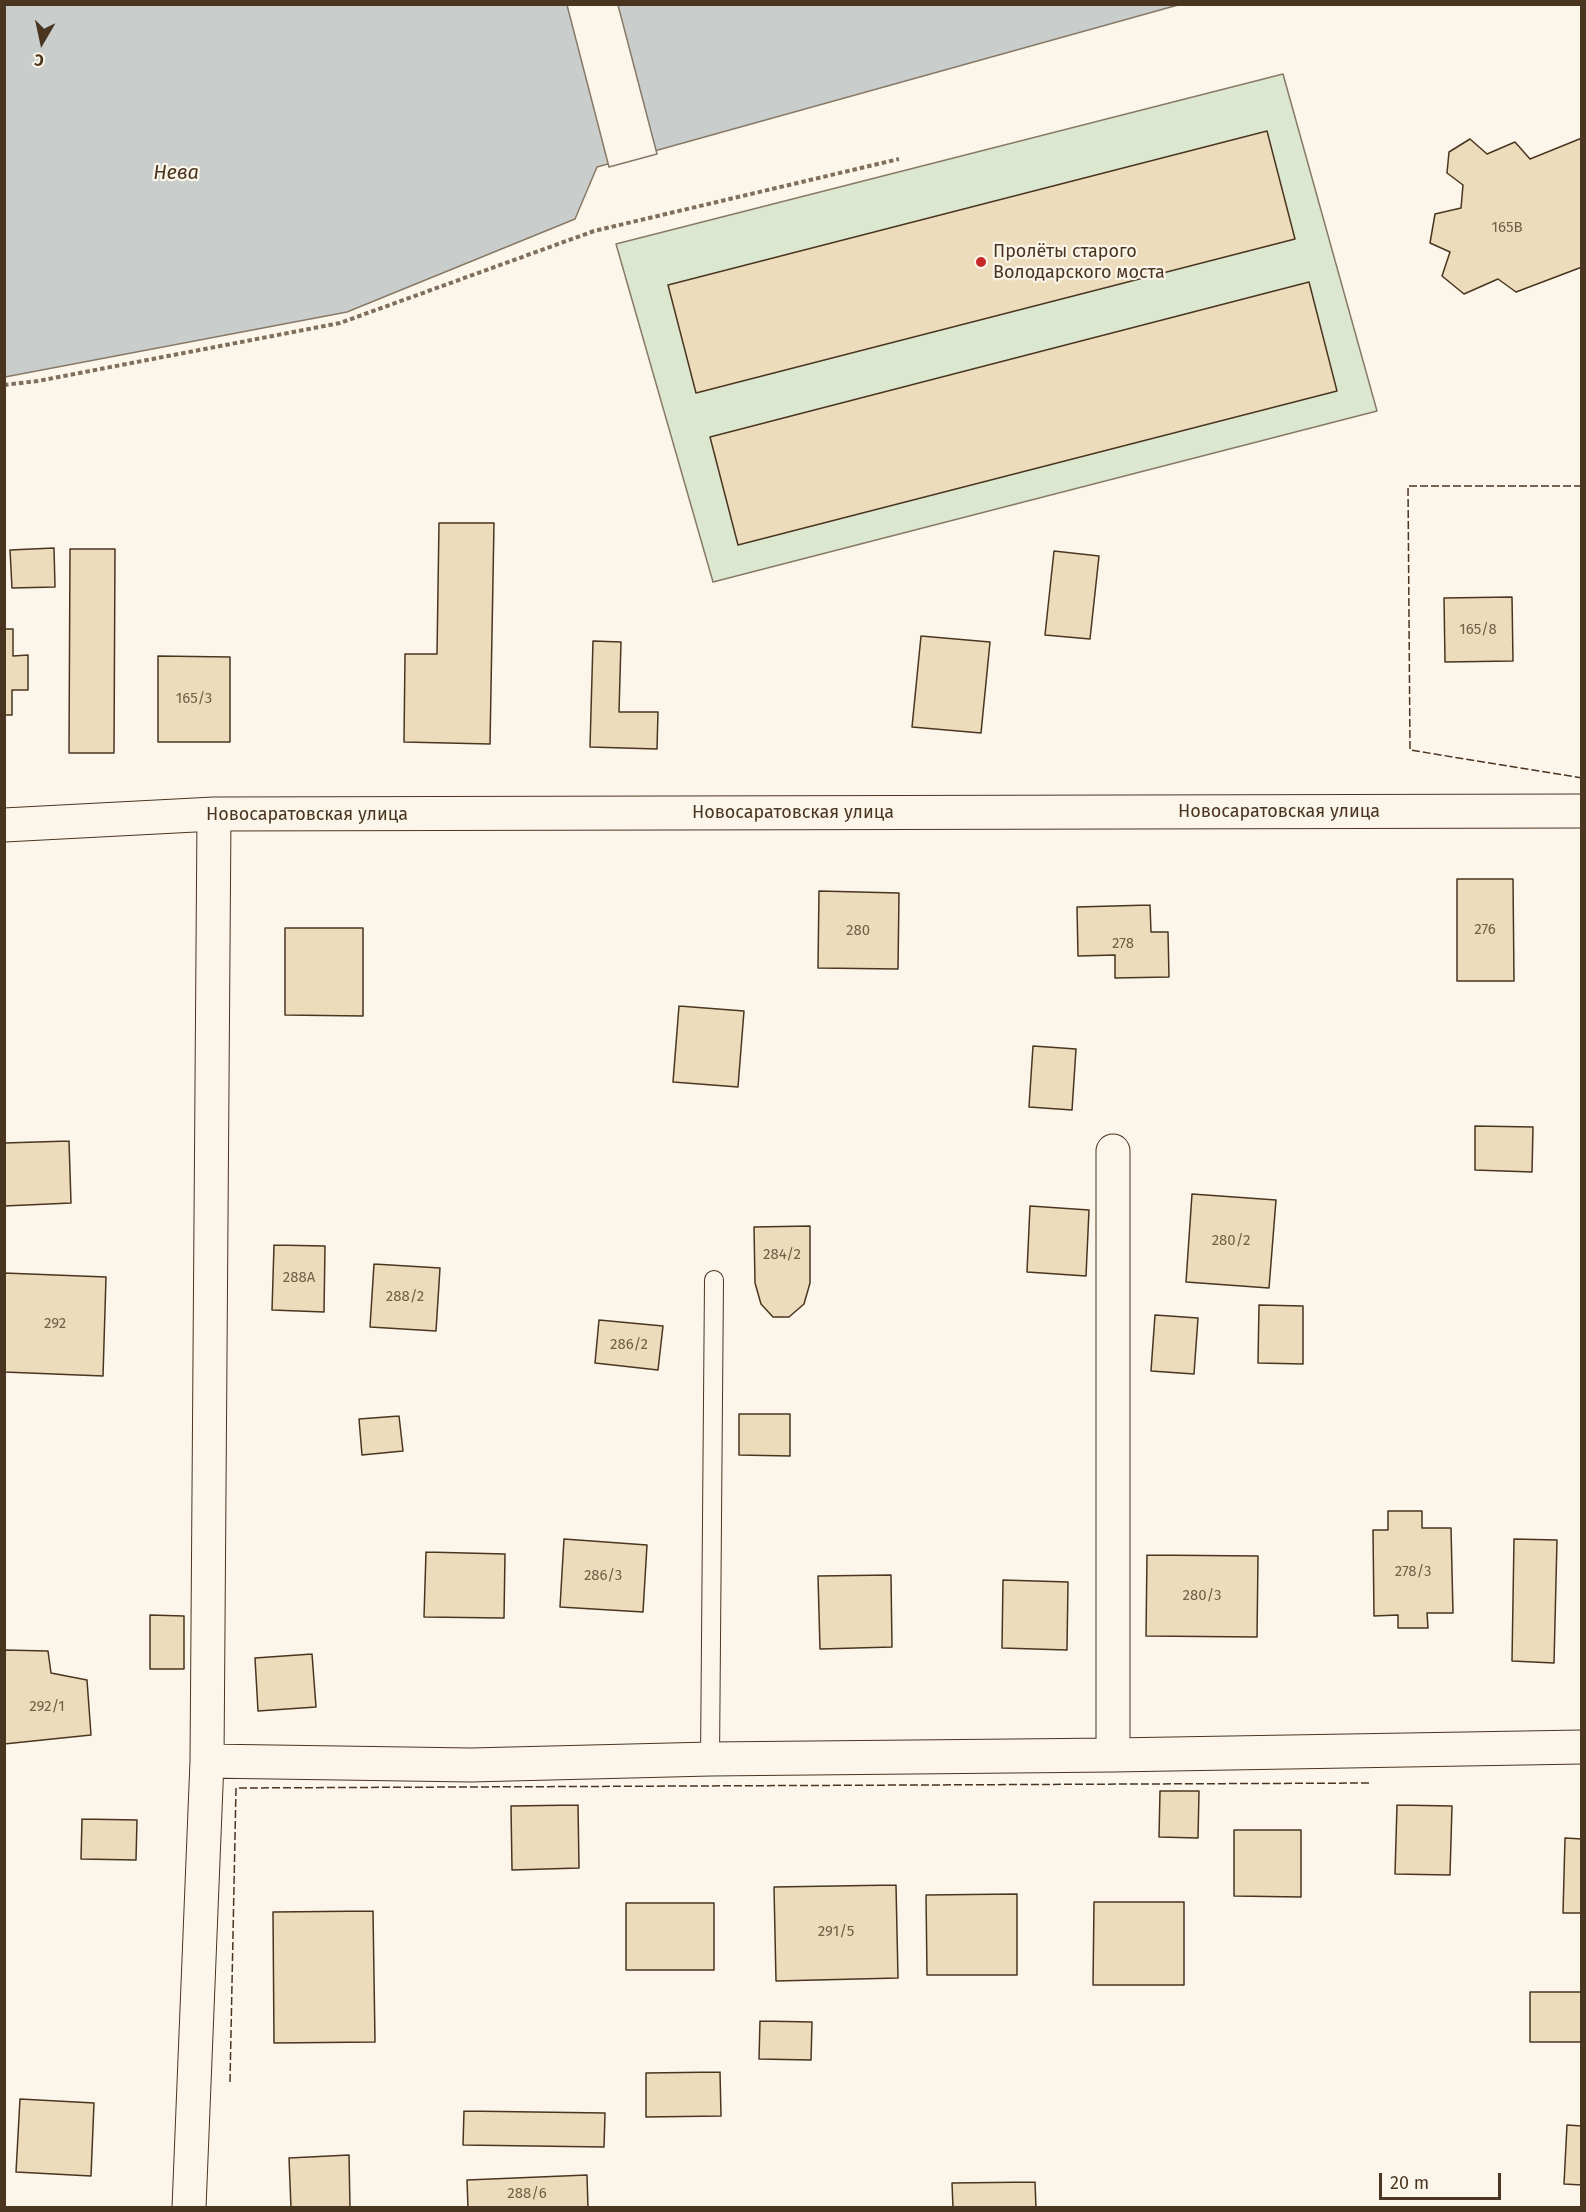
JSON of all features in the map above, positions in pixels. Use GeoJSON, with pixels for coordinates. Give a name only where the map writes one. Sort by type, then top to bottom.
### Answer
{"type":"FeatureCollection","features":[{"type":"Feature","properties":{"kind":"street","name":"Новосаратовская улица"},"geometry":{"type":"LineString","coordinates":[[4,825],[214,814],[1581,811]]}},
{"type":"Feature","properties":{"kind":"street"},"geometry":{"type":"LineString","coordinates":[[189,2208],[207,1761],[214,814]]}},
{"type":"Feature","properties":{"kind":"street"},"geometry":{"type":"LineString","coordinates":[[1113,1151],[1113,1755]]}},
{"type":"Feature","properties":{"kind":"street"},"geometry":{"type":"LineString","coordinates":[[207,1761],[471,1765],[710,1759],[1581,1747]]}},
{"type":"Feature","properties":{"kind":"lane"},"geometry":{"type":"LineString","coordinates":[[710,1759],[714,1280]]}},
{"type":"Feature","properties":{"kind":"path"},"geometry":{"type":"LineString","coordinates":[[4,385],[38,381],[340,323],[594,231],[899,159]]}},
{"type":"Feature","properties":{"kind":"green space"},"geometry":{"type":"Polygon","coordinates":[[[1283,74],[1377,411],[713,582],[616,244],[1283,74]]]}},
{"type":"Feature","properties":{"kind":"water","name":"Нева"},"geometry":{"type":"Polygon","coordinates":[[[5,5],[1178,5],[597,167],[575,219],[347,312],[5,377],[5,5]]]}},
{"type":"Feature","properties":{"kind":"pier"},"geometry":{"type":"Polygon","coordinates":[[[567,5],[618,5],[657,154],[609,167],[567,5]]]}},
{"type":"Feature","properties":{"kind":"building","name":"Пролёты старого Володарского моста"},"geometry":{"type":"Polygon","coordinates":[[[1267,131],[1295,239],[696,393],[668,285],[1267,131]]]}},
{"type":"Feature","properties":{"kind":"building"},"geometry":{"type":"Polygon","coordinates":[[[1582,138],[1582,267],[1516,292],[1498,279],[1464,294],[1442,276],[1450,252],[1430,243],[1435,214],[1461,208],[1463,185],[1447,173],[1449,152],[1470,139],[1487,154],[1515,142],[1530,159],[1582,138]]]}},
{"type":"Feature","properties":{"kind":"building","name":"Пролёты старого Володарского моста"},"geometry":{"type":"Polygon","coordinates":[[[1309,282],[1337,391],[738,545],[710,437],[1309,282]]]}},
{"type":"Feature","properties":{"kind":"building"},"geometry":{"type":"Polygon","coordinates":[[[439,523],[494,523],[490,744],[404,742],[405,654],[437,654],[439,523]]]}},
{"type":"Feature","properties":{"kind":"building"},"geometry":{"type":"Polygon","coordinates":[[[54,548],[55,587],[12,588],[10,550],[54,548]]]}},
{"type":"Feature","properties":{"kind":"building"},"geometry":{"type":"Polygon","coordinates":[[[70,549],[115,549],[114,753],[69,753],[70,549]]]}},
{"type":"Feature","properties":{"kind":"building"},"geometry":{"type":"Polygon","coordinates":[[[1054,551],[1099,556],[1090,639],[1045,635],[1054,551]]]}},
{"type":"Feature","properties":{"kind":"building"},"geometry":{"type":"Polygon","coordinates":[[[1512,597],[1513,661],[1445,662],[1444,598],[1512,597]]]}},
{"type":"Feature","properties":{"kind":"building"},"geometry":{"type":"Polygon","coordinates":[[[4,629],[13,629],[13,656],[28,655],[28,690],[12,690],[12,715],[4,715],[4,629]]]}},
{"type":"Feature","properties":{"kind":"building"},"geometry":{"type":"Polygon","coordinates":[[[921,636],[990,642],[981,733],[912,727],[921,636]]]}},
{"type":"Feature","properties":{"kind":"building"},"geometry":{"type":"Polygon","coordinates":[[[593,641],[621,642],[619,712],[658,712],[657,749],[590,747],[593,641]]]}},
{"type":"Feature","properties":{"kind":"building"},"geometry":{"type":"Polygon","coordinates":[[[158,656],[230,657],[230,742],[158,742],[158,656]]]}},
{"type":"Feature","properties":{"kind":"building"},"geometry":{"type":"Polygon","coordinates":[[[1457,879],[1513,879],[1514,981],[1457,981],[1457,879]]]}},
{"type":"Feature","properties":{"kind":"building"},"geometry":{"type":"Polygon","coordinates":[[[819,891],[899,893],[898,969],[818,968],[819,891]]]}},
{"type":"Feature","properties":{"kind":"building"},"geometry":{"type":"Polygon","coordinates":[[[1150,905],[1151,932],[1168,932],[1169,977],[1115,978],[1115,955],[1078,956],[1077,907],[1150,905]]]}},
{"type":"Feature","properties":{"kind":"building"},"geometry":{"type":"Polygon","coordinates":[[[285,928],[363,928],[363,1016],[285,1015],[285,928]]]}},
{"type":"Feature","properties":{"kind":"building"},"geometry":{"type":"Polygon","coordinates":[[[679,1006],[744,1011],[738,1087],[673,1082],[679,1006]]]}},
{"type":"Feature","properties":{"kind":"building"},"geometry":{"type":"Polygon","coordinates":[[[1033,1046],[1076,1049],[1072,1110],[1029,1107],[1033,1046]]]}},
{"type":"Feature","properties":{"kind":"building"},"geometry":{"type":"Polygon","coordinates":[[[1475,1126],[1533,1127],[1532,1172],[1475,1170],[1475,1126]]]}},
{"type":"Feature","properties":{"kind":"building"},"geometry":{"type":"Polygon","coordinates":[[[69,1141],[71,1203],[4,1206],[4,1143],[69,1141]]]}},
{"type":"Feature","properties":{"kind":"building"},"geometry":{"type":"Polygon","coordinates":[[[1192,1194],[1276,1200],[1269,1288],[1186,1282],[1192,1194]]]}},
{"type":"Feature","properties":{"kind":"building"},"geometry":{"type":"Polygon","coordinates":[[[1030,1206],[1089,1210],[1086,1276],[1027,1272],[1030,1206]]]}},
{"type":"Feature","properties":{"kind":"building"},"geometry":{"type":"Polygon","coordinates":[[[810,1226],[810,1283],[804,1304],[789,1317],[773,1317],[761,1304],[755,1283],[754,1227],[810,1226]]]}},
{"type":"Feature","properties":{"kind":"building"},"geometry":{"type":"Polygon","coordinates":[[[274,1245],[325,1246],[324,1312],[272,1310],[274,1245]]]}},
{"type":"Feature","properties":{"kind":"building"},"geometry":{"type":"Polygon","coordinates":[[[374,1264],[440,1268],[436,1331],[370,1327],[374,1264]]]}},
{"type":"Feature","properties":{"kind":"building"},"geometry":{"type":"Polygon","coordinates":[[[4,1273],[106,1277],[103,1376],[4,1372],[4,1273]]]}},
{"type":"Feature","properties":{"kind":"building"},"geometry":{"type":"Polygon","coordinates":[[[1259,1305],[1303,1306],[1303,1364],[1258,1363],[1259,1305]]]}},
{"type":"Feature","properties":{"kind":"building"},"geometry":{"type":"Polygon","coordinates":[[[1155,1315],[1198,1318],[1194,1374],[1151,1371],[1155,1315]]]}},
{"type":"Feature","properties":{"kind":"building"},"geometry":{"type":"Polygon","coordinates":[[[599,1320],[663,1326],[658,1370],[595,1363],[599,1320]]]}},
{"type":"Feature","properties":{"kind":"building"},"geometry":{"type":"Polygon","coordinates":[[[739,1414],[790,1414],[790,1456],[739,1455],[739,1414]]]}},
{"type":"Feature","properties":{"kind":"building"},"geometry":{"type":"Polygon","coordinates":[[[399,1416],[403,1451],[362,1455],[359,1419],[399,1416]]]}},
{"type":"Feature","properties":{"kind":"building"},"geometry":{"type":"Polygon","coordinates":[[[1388,1511],[1422,1511],[1422,1528],[1451,1528],[1453,1613],[1427,1613],[1428,1628],[1398,1628],[1398,1615],[1374,1616],[1373,1530],[1388,1530],[1388,1511]]]}},
{"type":"Feature","properties":{"kind":"building"},"geometry":{"type":"Polygon","coordinates":[[[564,1539],[647,1545],[643,1612],[560,1607],[564,1539]]]}},
{"type":"Feature","properties":{"kind":"building"},"geometry":{"type":"Polygon","coordinates":[[[1514,1539],[1557,1540],[1554,1663],[1512,1661],[1514,1539]]]}},
{"type":"Feature","properties":{"kind":"building"},"geometry":{"type":"Polygon","coordinates":[[[426,1552],[505,1554],[504,1618],[424,1617],[426,1552]]]}},
{"type":"Feature","properties":{"kind":"building"},"geometry":{"type":"Polygon","coordinates":[[[1147,1555],[1258,1556],[1257,1637],[1146,1636],[1147,1555]]]}},
{"type":"Feature","properties":{"kind":"building"},"geometry":{"type":"Polygon","coordinates":[[[891,1575],[892,1647],[820,1649],[818,1576],[891,1575]]]}},
{"type":"Feature","properties":{"kind":"building"},"geometry":{"type":"Polygon","coordinates":[[[1003,1580],[1068,1582],[1067,1650],[1002,1648],[1003,1580]]]}},
{"type":"Feature","properties":{"kind":"building"},"geometry":{"type":"Polygon","coordinates":[[[150,1615],[184,1616],[184,1669],[150,1669],[150,1615]]]}},
{"type":"Feature","properties":{"kind":"building"},"geometry":{"type":"Polygon","coordinates":[[[4,1650],[48,1651],[51,1673],[87,1680],[91,1735],[4,1744],[4,1650]]]}},
{"type":"Feature","properties":{"kind":"building"},"geometry":{"type":"Polygon","coordinates":[[[312,1654],[316,1707],[258,1711],[255,1658],[312,1654]]]}},
{"type":"Feature","properties":{"kind":"building"},"geometry":{"type":"Polygon","coordinates":[[[1160,1791],[1199,1791],[1198,1838],[1159,1837],[1160,1791]]]}},
{"type":"Feature","properties":{"kind":"building"},"geometry":{"type":"Polygon","coordinates":[[[578,1805],[579,1868],[512,1870],[511,1806],[578,1805]]]}},
{"type":"Feature","properties":{"kind":"building"},"geometry":{"type":"Polygon","coordinates":[[[1397,1805],[1452,1806],[1450,1875],[1395,1874],[1397,1805]]]}},
{"type":"Feature","properties":{"kind":"building"},"geometry":{"type":"Polygon","coordinates":[[[82,1819],[137,1820],[136,1860],[81,1859],[82,1819]]]}},
{"type":"Feature","properties":{"kind":"building"},"geometry":{"type":"Polygon","coordinates":[[[1234,1830],[1301,1830],[1301,1897],[1234,1896],[1234,1830]]]}},
{"type":"Feature","properties":{"kind":"building"},"geometry":{"type":"Polygon","coordinates":[[[1565,1838],[1582,1839],[1582,1913],[1563,1913],[1565,1838]]]}},
{"type":"Feature","properties":{"kind":"building"},"geometry":{"type":"Polygon","coordinates":[[[896,1885],[898,1978],[776,1981],[774,1887],[896,1885]]]}},
{"type":"Feature","properties":{"kind":"building"},"geometry":{"type":"Polygon","coordinates":[[[1017,1894],[1017,1975],[927,1975],[926,1895],[1017,1894]]]}},
{"type":"Feature","properties":{"kind":"building"},"geometry":{"type":"Polygon","coordinates":[[[1094,1902],[1184,1902],[1184,1985],[1093,1985],[1094,1902]]]}},
{"type":"Feature","properties":{"kind":"building"},"geometry":{"type":"Polygon","coordinates":[[[626,1903],[714,1903],[714,1970],[626,1970],[626,1903]]]}},
{"type":"Feature","properties":{"kind":"building"},"geometry":{"type":"Polygon","coordinates":[[[373,1911],[375,2042],[274,2043],[273,1912],[373,1911]]]}},
{"type":"Feature","properties":{"kind":"building"},"geometry":{"type":"Polygon","coordinates":[[[1530,1992],[1582,1992],[1582,2042],[1530,2042],[1530,1992]]]}},
{"type":"Feature","properties":{"kind":"building"},"geometry":{"type":"Polygon","coordinates":[[[760,2021],[812,2022],[811,2060],[759,2059],[760,2021]]]}},
{"type":"Feature","properties":{"kind":"building"},"geometry":{"type":"Polygon","coordinates":[[[720,2072],[721,2116],[646,2117],[646,2073],[720,2072]]]}},
{"type":"Feature","properties":{"kind":"building"},"geometry":{"type":"Polygon","coordinates":[[[20,2099],[94,2103],[91,2176],[16,2172],[20,2099]]]}},
{"type":"Feature","properties":{"kind":"building"},"geometry":{"type":"Polygon","coordinates":[[[464,2111],[605,2113],[604,2147],[463,2145],[464,2111]]]}},
{"type":"Feature","properties":{"kind":"building"},"geometry":{"type":"Polygon","coordinates":[[[1567,2125],[1582,2126],[1582,2185],[1564,2184],[1567,2125]]]}},
{"type":"Feature","properties":{"kind":"building"},"geometry":{"type":"Polygon","coordinates":[[[349,2155],[350,2208],[291,2208],[289,2158],[349,2155]]]}},
{"type":"Feature","properties":{"kind":"building"},"geometry":{"type":"Polygon","coordinates":[[[587,2175],[588,2208],[468,2208],[467,2180],[587,2175]]]}},
{"type":"Feature","properties":{"kind":"building"},"geometry":{"type":"Polygon","coordinates":[[[1035,2182],[1036,2208],[953,2208],[952,2183],[1035,2182]]]}},
{"type":"Feature","properties":{"kind":"fence"},"geometry":{"type":"LineString","coordinates":[[1582,486],[1408,486],[1410,750],[1582,778]]}},
{"type":"Feature","properties":{"kind":"fence"},"geometry":{"type":"LineString","coordinates":[[230,2082],[236,1788],[1369,1783]]}},
{"type":"Feature","properties":{"kind":"place","name":"Пролёты старого Володарского моста"},"geometry":{"type":"Point","coordinates":[981,262]}}]}
